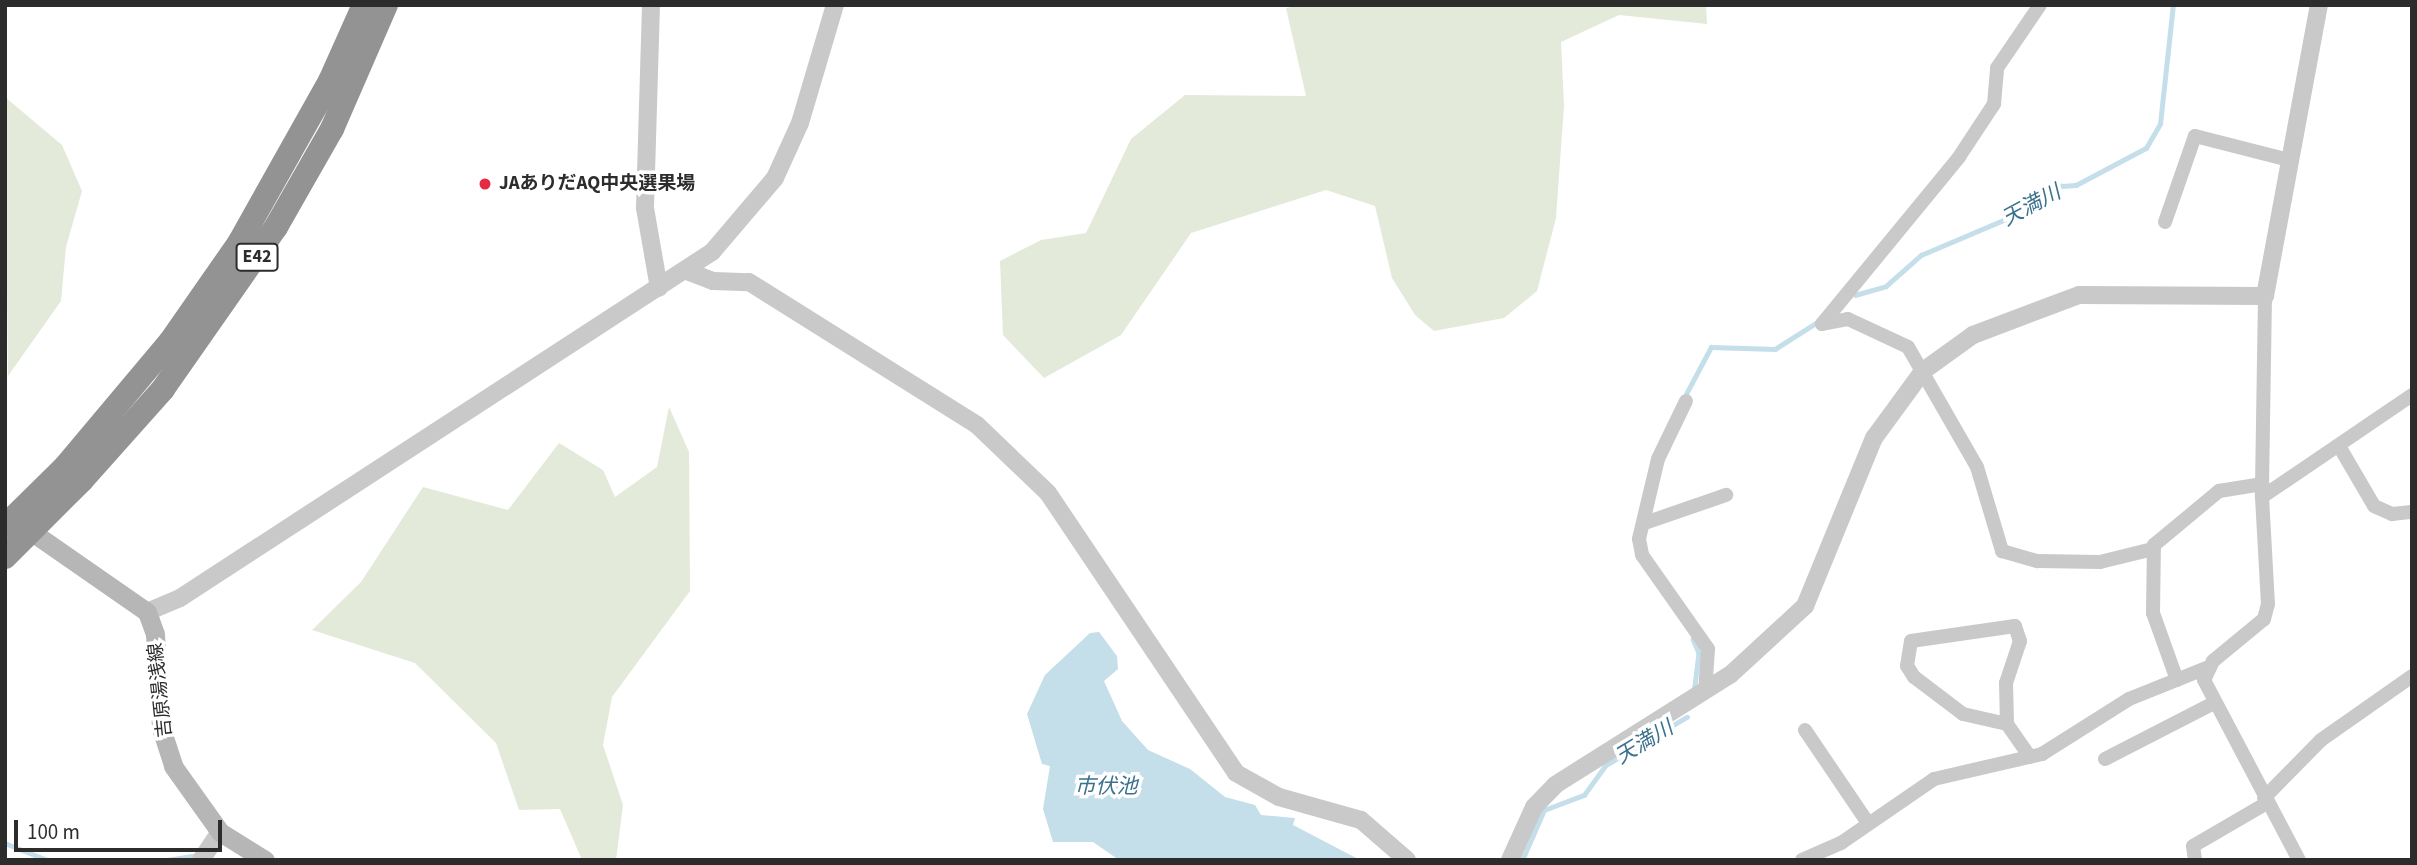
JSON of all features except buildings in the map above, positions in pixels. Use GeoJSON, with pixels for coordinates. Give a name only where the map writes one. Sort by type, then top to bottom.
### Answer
{"type":"FeatureCollection","features":[{"type":"Feature","properties":{"kind":"highway","name":"E42"},"geometry":{"type":"LineString","coordinates":[[5,557],[73,474],[239,243],[330,81],[364,5]]}},
{"type":"Feature","properties":{"kind":"highway","name":"E42"},"geometry":{"type":"LineString","coordinates":[[5,526],[73,474],[163,388],[276,227],[332,129],[386,5]]}},
{"type":"Feature","properties":{"kind":"main road"},"geometry":{"type":"LineString","coordinates":[[5,514],[147,612]]}},
{"type":"Feature","properties":{"kind":"main road","name":"吉原湯浅線"},"geometry":{"type":"LineString","coordinates":[[147,612],[155,634],[161,728],[173,766],[220,832],[265,860]]}},
{"type":"Feature","properties":{"kind":"street"},"geometry":{"type":"LineString","coordinates":[[651,5],[645,208],[659,288]]}},
{"type":"Feature","properties":{"kind":"street"},"geometry":{"type":"LineString","coordinates":[[147,612],[180,598],[687,271],[743,221],[775,178],[800,123],[835,5]]}},
{"type":"Feature","properties":{"kind":"street"},"geometry":{"type":"LineString","coordinates":[[2040,5],[1997,68],[1994,104],[1959,157],[1822,324],[1848,320],[1898,340],[1923,371],[1977,467],[2002,551],[2038,561],[2092,562],[2153,549],[2219,491],[2262,491],[2339,446],[2412,394]]}},
{"type":"Feature","properties":{"kind":"street"},"geometry":{"type":"LineString","coordinates":[[1802,860],[1868,823],[1934,779],[2030,757],[2177,680],[2209,667],[2264,620],[2271,566],[2262,491],[2265,296],[2319,5]]}},
{"type":"Feature","properties":{"kind":"street"},"geometry":{"type":"LineString","coordinates":[[2165,222],[2195,136],[2289,160]]}},
{"type":"Feature","properties":{"kind":"street"},"geometry":{"type":"LineString","coordinates":[[687,271],[713,281],[750,282],[977,425],[1048,493],[1236,773],[1279,797],[1361,820],[1407,860]]}},
{"type":"Feature","properties":{"kind":"street"},"geometry":{"type":"LineString","coordinates":[[1510,860],[1534,807],[1555,785],[1706,692],[1805,606],[1843,527],[1874,438],[1923,371],[1973,335],[2080,295],[2265,296]]}},
{"type":"Feature","properties":{"kind":"street"},"geometry":{"type":"LineString","coordinates":[[1686,401],[1658,459],[1645,523],[1642,555],[1707,649],[1706,692]]}},
{"type":"Feature","properties":{"kind":"street"},"geometry":{"type":"LineString","coordinates":[[2339,446],[2374,506],[2392,514],[2412,512]]}},
{"type":"Feature","properties":{"kind":"street"},"geometry":{"type":"LineString","coordinates":[[1645,523],[1726,495]]}},
{"type":"Feature","properties":{"kind":"street"},"geometry":{"type":"LineString","coordinates":[[2153,549],[2153,613],[2177,680]]}},
{"type":"Feature","properties":{"kind":"street"},"geometry":{"type":"LineString","coordinates":[[2007,724],[1963,714],[1914,677],[1908,666],[1911,641],[2015,626],[2020,641],[2006,683],[2007,724],[2030,757]]}},
{"type":"Feature","properties":{"kind":"street"},"geometry":{"type":"LineString","coordinates":[[2209,667],[2204,680],[2214,704],[2299,860]]}},
{"type":"Feature","properties":{"kind":"street"},"geometry":{"type":"LineString","coordinates":[[2195,860],[2193,846],[2266,801],[2320,740],[2412,676]]}},
{"type":"Feature","properties":{"kind":"street"},"geometry":{"type":"LineString","coordinates":[[2105,759],[2214,704]]}},
{"type":"Feature","properties":{"kind":"street"},"geometry":{"type":"LineString","coordinates":[[1805,730],[1868,823]]}},
{"type":"Feature","properties":{"kind":"street"},"geometry":{"type":"LineString","coordinates":[[201,860],[220,832]]}},
{"type":"Feature","properties":{"kind":"green space"},"geometry":{"type":"Polygon","coordinates":[[[1305,5],[1706,5],[1707,24],[1619,15],[1561,42],[1564,106],[1556,218],[1537,291],[1504,318],[1434,331],[1415,315],[1392,278],[1375,206],[1326,190],[1191,233],[1121,335],[1044,378],[1003,335],[1000,261],[1041,240],[1086,233],[1131,139],[1185,95],[1306,96],[1286,8],[1305,5]]]}},
{"type":"Feature","properties":{"kind":"green space"},"geometry":{"type":"Polygon","coordinates":[[[5,97],[62,145],[82,191],[66,247],[61,301],[8,376],[5,97]]]}},
{"type":"Feature","properties":{"kind":"green space"},"geometry":{"type":"Polygon","coordinates":[[[669,407],[689,452],[690,591],[612,697],[603,745],[623,805],[616,860],[582,860],[560,809],[519,810],[496,743],[415,663],[312,630],[361,582],[423,487],[508,510],[559,443],[603,470],[615,497],[657,467],[669,407]]]}},
{"type":"Feature","properties":{"kind":"water","name":"市伏池"},"geometry":{"type":"Polygon","coordinates":[[[1099,632],[1117,656],[1118,669],[1104,681],[1122,721],[1148,750],[1190,769],[1225,797],[1255,805],[1261,815],[1295,818],[1293,825],[1360,860],[1119,860],[1093,842],[1053,842],[1043,809],[1050,766],[1042,764],[1027,714],[1045,675],[1090,633],[1099,632]]]}},
{"type":"Feature","properties":{"kind":"waterway","name":"天満川"},"geometry":{"type":"LineString","coordinates":[[1855,295],[1886,286],[1921,255],[2039,205],[2061,186],[2076,185],[2146,148],[2160,124],[2173,5]]}},
{"type":"Feature","properties":{"kind":"waterway","name":"天満川"},"geometry":{"type":"LineString","coordinates":[[1686,394],[1711,347],[1775,349],[1816,323]]}},
{"type":"Feature","properties":{"kind":"waterway","name":"天満川"},"geometry":{"type":"LineString","coordinates":[[1693,639],[1699,653],[1694,691]]}},
{"type":"Feature","properties":{"kind":"waterway","name":"天満川"},"geometry":{"type":"LineString","coordinates":[[1523,858],[1544,810],[1584,795],[1606,765],[1687,717]]}},
{"type":"Feature","properties":{"kind":"waterway"},"geometry":{"type":"LineString","coordinates":[[5,843],[47,860]]}},
{"type":"Feature","properties":{"kind":"waterway"},"geometry":{"type":"LineString","coordinates":[[167,860],[200,855]]}},
{"type":"Feature","properties":{"kind":"place","name":"JAありだAQ中央選果場"},"geometry":{"type":"Point","coordinates":[485,184]}}]}
